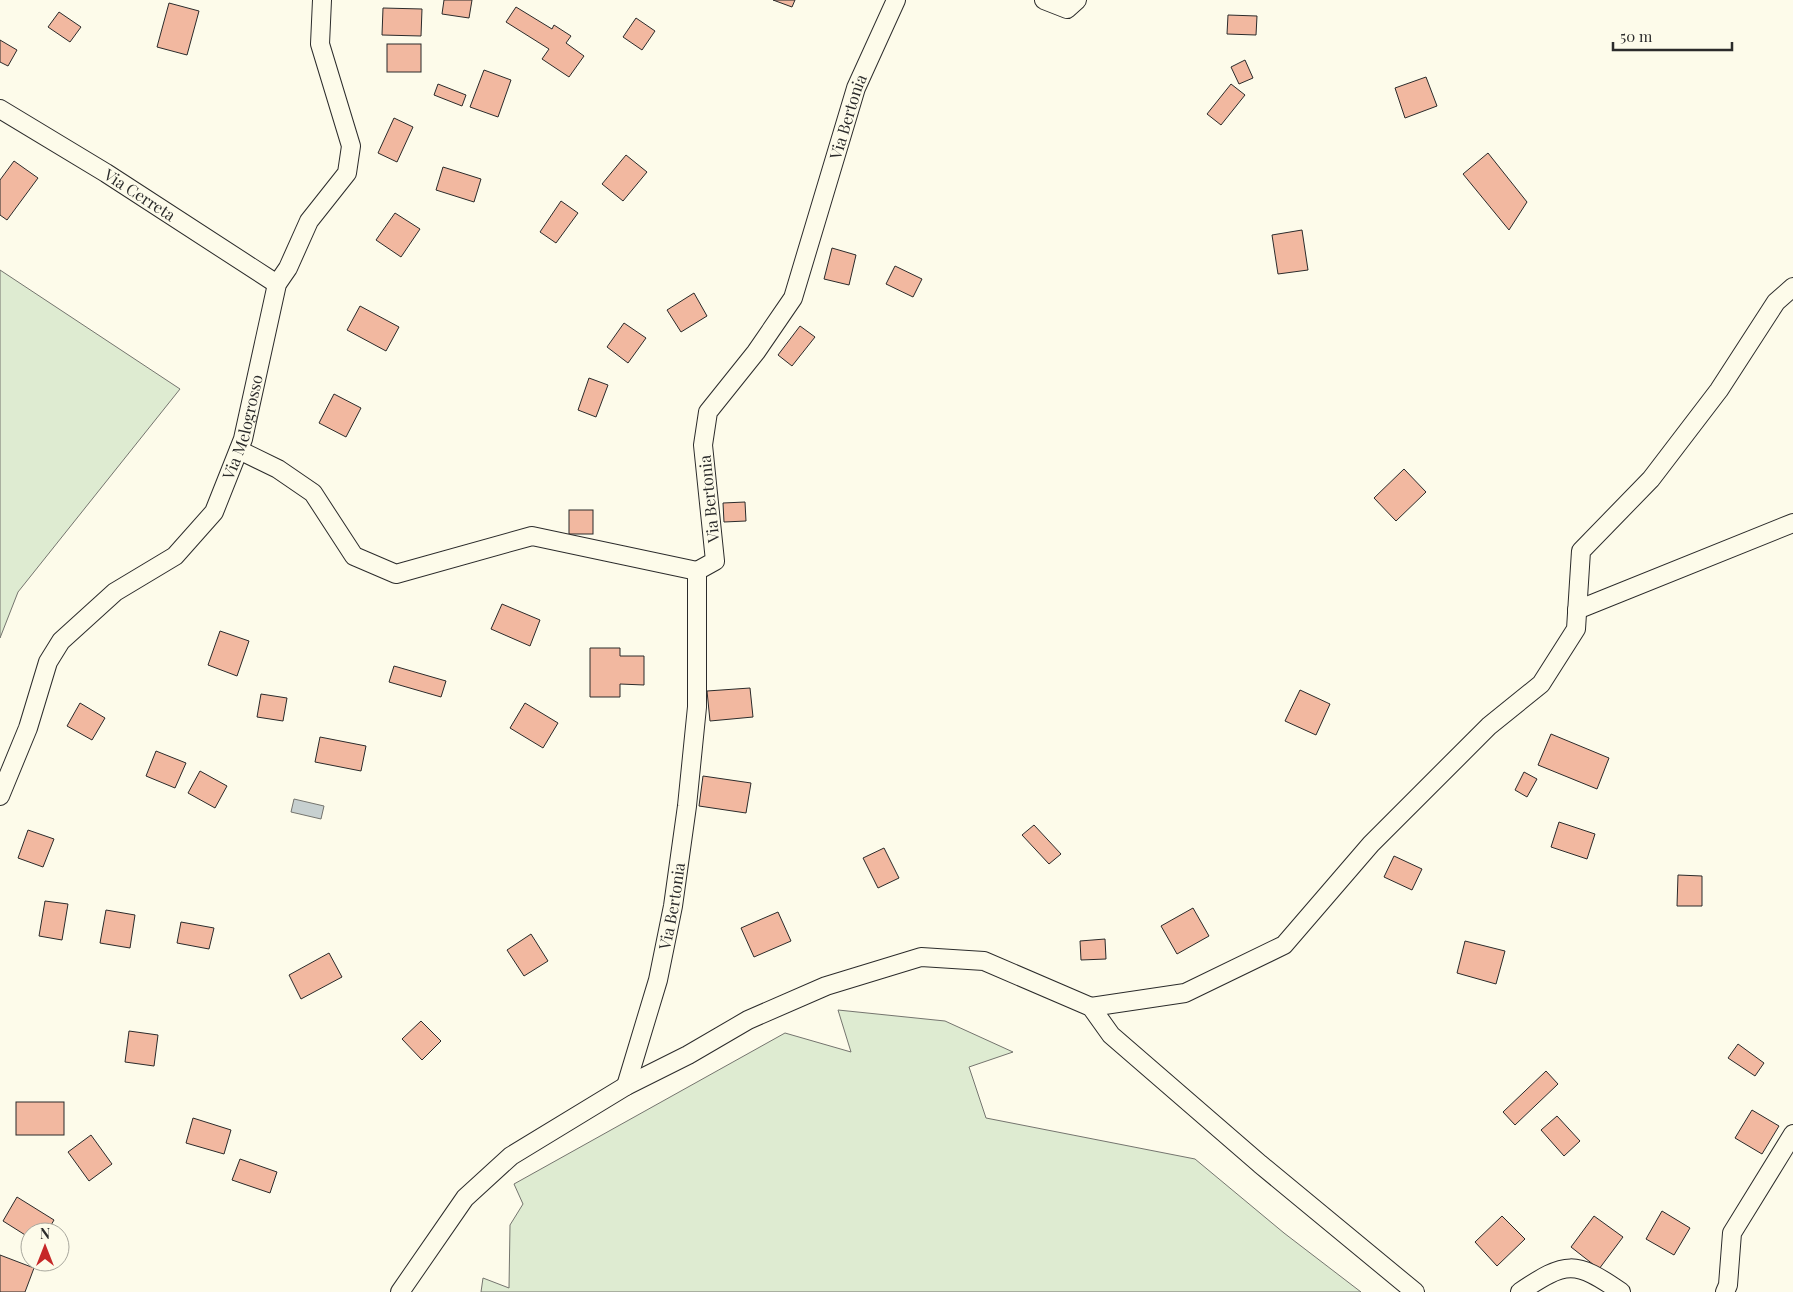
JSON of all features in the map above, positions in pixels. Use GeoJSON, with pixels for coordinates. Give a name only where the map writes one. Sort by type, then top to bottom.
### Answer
{"type":"FeatureCollection","features":[{"type":"Feature","properties":{"kind":"street","name":"Via Melogrosso"},"geometry":{"type":"LineString","coordinates":[[0,796],[28,728],[48,662],[61,641],[115,592],[175,556],[214,512],[243,439],[277,284],[288,268],[309,221],[347,173],[351,146],[320,44],[322,0]]}},
{"type":"Feature","properties":{"kind":"street","name":"Via Bertonia"},"geometry":{"type":"LineString","coordinates":[[626,1086],[658,980],[678,870],[697,707],[697,571],[715,561],[703,445],[708,412],[756,352],[793,298],[856,88],[896,0]]}},
{"type":"Feature","properties":{"kind":"street"},"geometry":{"type":"LineString","coordinates":[[1044,0],[1067,9],[1077,0]]}},
{"type":"Feature","properties":{"kind":"street","name":"Via Cerreta"},"geometry":{"type":"LineString","coordinates":[[0,110],[106,174],[277,284]]}},
{"type":"Feature","properties":{"kind":"street"},"geometry":{"type":"LineString","coordinates":[[1091,1007],[1185,993],[1284,944],[1371,844],[1489,726],[1541,684],[1576,629],[1581,550],[1651,478],[1720,390],[1776,302],[1793,287]]}},
{"type":"Feature","properties":{"kind":"street"},"geometry":{"type":"LineString","coordinates":[[239,450],[278,469],[313,492],[354,556],[396,574],[532,536],[697,571]]}},
{"type":"Feature","properties":{"kind":"street"},"geometry":{"type":"LineString","coordinates":[[1577,610],[1793,523]]}},
{"type":"Feature","properties":{"kind":"street"},"geometry":{"type":"LineString","coordinates":[[400,1292],[465,1198],[511,1156],[626,1086],[688,1056],[748,1020],[826,986],[921,957],[984,961],[1091,1007],[1111,1035],[1260,1164],[1415,1292]]}},
{"type":"Feature","properties":{"kind":"street"},"geometry":{"type":"LineString","coordinates":[[1725,1292],[1728,1285],[1732,1233],[1793,1134]]}},
{"type":"Feature","properties":{"kind":"street"},"geometry":{"type":"LineString","coordinates":[[1520,1292],[1549,1272],[1575,1267],[1596,1274],[1621,1292]]}},
{"type":"Feature","properties":{"kind":"green space"},"geometry":{"type":"Polygon","coordinates":[[[0,270],[180,389],[18,592],[0,638],[0,270]]]}},
{"type":"Feature","properties":{"kind":"green space"},"geometry":{"type":"Polygon","coordinates":[[[838,1010],[945,1021],[1013,1052],[969,1067],[986,1118],[1195,1159],[1284,1233],[1361,1292],[481,1292],[483,1278],[509,1288],[510,1225],[523,1204],[514,1184],[785,1033],[851,1052],[838,1010]]]}},
{"type":"Feature","properties":{"kind":"shaded area"},"geometry":{"type":"Polygon","coordinates":[[[294,799],[324,806],[321,819],[291,812],[294,799]]]}},
{"type":"Feature","properties":{"kind":"building"},"geometry":{"type":"Polygon","coordinates":[[[444,0],[472,0],[469,18],[442,14],[444,0]]]}},
{"type":"Feature","properties":{"kind":"building"},"geometry":{"type":"Polygon","coordinates":[[[773,0],[795,0],[792,7],[773,0]]]}},
{"type":"Feature","properties":{"kind":"building"},"geometry":{"type":"Polygon","coordinates":[[[169,3],[199,11],[187,55],[157,47],[169,3]]]}},
{"type":"Feature","properties":{"kind":"building"},"geometry":{"type":"Polygon","coordinates":[[[516,7],[552,29],[554,25],[571,36],[566,43],[584,56],[569,77],[542,59],[549,49],[506,22],[516,7]]]}},
{"type":"Feature","properties":{"kind":"building"},"geometry":{"type":"Polygon","coordinates":[[[383,8],[422,9],[421,36],[382,35],[383,8]]]}},
{"type":"Feature","properties":{"kind":"building"},"geometry":{"type":"Polygon","coordinates":[[[59,12],[81,27],[70,42],[48,27],[59,12]]]}},
{"type":"Feature","properties":{"kind":"building"},"geometry":{"type":"Polygon","coordinates":[[[1228,15],[1257,16],[1256,35],[1227,34],[1228,15]]]}},
{"type":"Feature","properties":{"kind":"building"},"geometry":{"type":"Polygon","coordinates":[[[636,18],[655,31],[642,50],[623,37],[636,18]]]}},
{"type":"Feature","properties":{"kind":"building"},"geometry":{"type":"Polygon","coordinates":[[[0,40],[17,50],[8,66],[0,62],[0,40]]]}},
{"type":"Feature","properties":{"kind":"building"},"geometry":{"type":"Polygon","coordinates":[[[387,44],[421,44],[421,72],[387,72],[387,44]]]}},
{"type":"Feature","properties":{"kind":"building"},"geometry":{"type":"Polygon","coordinates":[[[1245,60],[1253,78],[1239,84],[1231,67],[1245,60]]]}},
{"type":"Feature","properties":{"kind":"building"},"geometry":{"type":"Polygon","coordinates":[[[484,70],[511,80],[498,117],[470,107],[484,70]]]}},
{"type":"Feature","properties":{"kind":"building"},"geometry":{"type":"Polygon","coordinates":[[[1426,77],[1437,106],[1405,118],[1395,88],[1426,77]]]}},
{"type":"Feature","properties":{"kind":"building"},"geometry":{"type":"Polygon","coordinates":[[[438,84],[466,95],[462,106],[434,95],[438,84]]]}},
{"type":"Feature","properties":{"kind":"building"},"geometry":{"type":"Polygon","coordinates":[[[1231,84],[1245,95],[1221,125],[1207,114],[1231,84]]]}},
{"type":"Feature","properties":{"kind":"building"},"geometry":{"type":"Polygon","coordinates":[[[394,118],[413,127],[397,162],[378,153],[394,118]]]}},
{"type":"Feature","properties":{"kind":"building"},"geometry":{"type":"Polygon","coordinates":[[[1488,153],[1527,202],[1509,230],[1463,174],[1488,153]]]}},
{"type":"Feature","properties":{"kind":"building"},"geometry":{"type":"Polygon","coordinates":[[[626,155],[647,172],[623,201],[602,184],[626,155]]]}},
{"type":"Feature","properties":{"kind":"building"},"geometry":{"type":"Polygon","coordinates":[[[14,161],[38,178],[7,220],[0,215],[0,180],[14,161]]]}},
{"type":"Feature","properties":{"kind":"building"},"geometry":{"type":"Polygon","coordinates":[[[443,167],[481,179],[474,202],[436,190],[443,167]]]}},
{"type":"Feature","properties":{"kind":"building"},"geometry":{"type":"Polygon","coordinates":[[[561,201],[578,213],[556,243],[540,232],[561,201]]]}},
{"type":"Feature","properties":{"kind":"building"},"geometry":{"type":"Polygon","coordinates":[[[395,213],[420,229],[401,257],[376,240],[395,213]]]}},
{"type":"Feature","properties":{"kind":"building"},"geometry":{"type":"Polygon","coordinates":[[[1302,230],[1308,270],[1278,274],[1272,235],[1302,230]]]}},
{"type":"Feature","properties":{"kind":"building"},"geometry":{"type":"Polygon","coordinates":[[[832,248],[856,255],[849,285],[824,279],[832,248]]]}},
{"type":"Feature","properties":{"kind":"building"},"geometry":{"type":"Polygon","coordinates":[[[895,266],[922,279],[913,297],[886,284],[895,266]]]}},
{"type":"Feature","properties":{"kind":"building"},"geometry":{"type":"Polygon","coordinates":[[[694,293],[707,316],[681,332],[667,310],[694,293]]]}},
{"type":"Feature","properties":{"kind":"building"},"geometry":{"type":"Polygon","coordinates":[[[360,306],[399,327],[386,351],[347,330],[360,306]]]}},
{"type":"Feature","properties":{"kind":"building"},"geometry":{"type":"Polygon","coordinates":[[[624,323],[646,338],[628,363],[607,347],[624,323]]]}},
{"type":"Feature","properties":{"kind":"building"},"geometry":{"type":"Polygon","coordinates":[[[800,326],[815,337],[792,366],[778,355],[800,326]]]}},
{"type":"Feature","properties":{"kind":"building"},"geometry":{"type":"Polygon","coordinates":[[[589,378],[608,385],[596,417],[578,410],[589,378]]]}},
{"type":"Feature","properties":{"kind":"building"},"geometry":{"type":"Polygon","coordinates":[[[334,394],[361,408],[346,437],[319,423],[334,394]]]}},
{"type":"Feature","properties":{"kind":"building"},"geometry":{"type":"Polygon","coordinates":[[[1404,469],[1426,492],[1396,521],[1374,498],[1404,469]]]}},
{"type":"Feature","properties":{"kind":"building"},"geometry":{"type":"Polygon","coordinates":[[[745,502],[746,521],[724,522],[723,503],[745,502]]]}},
{"type":"Feature","properties":{"kind":"building"},"geometry":{"type":"Polygon","coordinates":[[[569,510],[593,510],[593,534],[569,534],[569,510]]]}},
{"type":"Feature","properties":{"kind":"building"},"geometry":{"type":"Polygon","coordinates":[[[502,604],[540,620],[530,646],[491,629],[502,604]]]}},
{"type":"Feature","properties":{"kind":"building"},"geometry":{"type":"Polygon","coordinates":[[[220,631],[249,641],[237,676],[208,665],[220,631]]]}},
{"type":"Feature","properties":{"kind":"building"},"geometry":{"type":"Polygon","coordinates":[[[590,648],[620,648],[620,656],[644,656],[644,685],[620,684],[620,697],[590,697],[590,648]]]}},
{"type":"Feature","properties":{"kind":"building"},"geometry":{"type":"Polygon","coordinates":[[[394,666],[446,681],[441,697],[389,682],[394,666]]]}},
{"type":"Feature","properties":{"kind":"building"},"geometry":{"type":"Polygon","coordinates":[[[750,688],[753,717],[710,721],[707,691],[750,688]]]}},
{"type":"Feature","properties":{"kind":"building"},"geometry":{"type":"Polygon","coordinates":[[[1300,690],[1330,704],[1316,735],[1285,721],[1300,690]]]}},
{"type":"Feature","properties":{"kind":"building"},"geometry":{"type":"Polygon","coordinates":[[[261,694],[287,698],[283,721],[257,717],[261,694]]]}},
{"type":"Feature","properties":{"kind":"building"},"geometry":{"type":"Polygon","coordinates":[[[80,703],[105,718],[92,740],[67,726],[80,703]]]}},
{"type":"Feature","properties":{"kind":"building"},"geometry":{"type":"Polygon","coordinates":[[[525,703],[558,723],[543,748],[510,728],[525,703]]]}},
{"type":"Feature","properties":{"kind":"building"},"geometry":{"type":"Polygon","coordinates":[[[1551,734],[1609,758],[1597,789],[1538,765],[1551,734]]]}},
{"type":"Feature","properties":{"kind":"building"},"geometry":{"type":"Polygon","coordinates":[[[320,737],[366,746],[361,771],[315,762],[320,737]]]}},
{"type":"Feature","properties":{"kind":"building"},"geometry":{"type":"Polygon","coordinates":[[[156,751],[186,763],[175,788],[146,776],[156,751]]]}},
{"type":"Feature","properties":{"kind":"building"},"geometry":{"type":"Polygon","coordinates":[[[200,771],[227,786],[215,808],[188,793],[200,771]]]}},
{"type":"Feature","properties":{"kind":"building"},"geometry":{"type":"Polygon","coordinates":[[[1524,772],[1537,779],[1527,797],[1515,790],[1524,772]]]}},
{"type":"Feature","properties":{"kind":"building"},"geometry":{"type":"Polygon","coordinates":[[[703,776],[751,783],[746,813],[699,806],[703,776]]]}},
{"type":"Feature","properties":{"kind":"building"},"geometry":{"type":"Polygon","coordinates":[[[1559,822],[1595,834],[1587,859],[1551,847],[1559,822]]]}},
{"type":"Feature","properties":{"kind":"building"},"geometry":{"type":"Polygon","coordinates":[[[1034,825],[1061,854],[1049,864],[1022,835],[1034,825]]]}},
{"type":"Feature","properties":{"kind":"building"},"geometry":{"type":"Polygon","coordinates":[[[28,830],[54,839],[43,867],[18,858],[28,830]]]}},
{"type":"Feature","properties":{"kind":"building"},"geometry":{"type":"Polygon","coordinates":[[[884,848],[899,878],[878,888],[863,858],[884,848]]]}},
{"type":"Feature","properties":{"kind":"building"},"geometry":{"type":"Polygon","coordinates":[[[1394,856],[1422,869],[1412,890],[1384,877],[1394,856]]]}},
{"type":"Feature","properties":{"kind":"building"},"geometry":{"type":"Polygon","coordinates":[[[1678,875],[1702,876],[1702,906],[1677,906],[1678,875]]]}},
{"type":"Feature","properties":{"kind":"building"},"geometry":{"type":"Polygon","coordinates":[[[45,901],[68,904],[62,940],[39,936],[45,901]]]}},
{"type":"Feature","properties":{"kind":"building"},"geometry":{"type":"Polygon","coordinates":[[[1193,908],[1209,936],[1177,954],[1161,926],[1193,908]]]}},
{"type":"Feature","properties":{"kind":"building"},"geometry":{"type":"Polygon","coordinates":[[[106,910],[135,915],[130,948],[100,943],[106,910]]]}},
{"type":"Feature","properties":{"kind":"building"},"geometry":{"type":"Polygon","coordinates":[[[778,912],[791,941],[754,957],[741,928],[778,912]]]}},
{"type":"Feature","properties":{"kind":"building"},"geometry":{"type":"Polygon","coordinates":[[[181,922],[214,928],[209,949],[177,943],[181,922]]]}},
{"type":"Feature","properties":{"kind":"building"},"geometry":{"type":"Polygon","coordinates":[[[531,934],[548,961],[524,976],[507,950],[531,934]]]}},
{"type":"Feature","properties":{"kind":"building"},"geometry":{"type":"Polygon","coordinates":[[[1105,939],[1106,959],[1081,960],[1080,941],[1105,939]]]}},
{"type":"Feature","properties":{"kind":"building"},"geometry":{"type":"Polygon","coordinates":[[[1465,941],[1505,951],[1496,984],[1457,973],[1465,941]]]}},
{"type":"Feature","properties":{"kind":"building"},"geometry":{"type":"Polygon","coordinates":[[[329,953],[342,977],[301,999],[289,975],[329,953]]]}},
{"type":"Feature","properties":{"kind":"building"},"geometry":{"type":"Polygon","coordinates":[[[421,1021],[441,1041],[422,1060],[402,1039],[421,1021]]]}},
{"type":"Feature","properties":{"kind":"building"},"geometry":{"type":"Polygon","coordinates":[[[129,1031],[158,1035],[154,1066],[125,1062],[129,1031]]]}},
{"type":"Feature","properties":{"kind":"building"},"geometry":{"type":"Polygon","coordinates":[[[1738,1044],[1764,1063],[1755,1076],[1728,1058],[1738,1044]]]}},
{"type":"Feature","properties":{"kind":"building"},"geometry":{"type":"Polygon","coordinates":[[[1546,1071],[1558,1084],[1515,1125],[1503,1112],[1546,1071]]]}},
{"type":"Feature","properties":{"kind":"building"},"geometry":{"type":"Polygon","coordinates":[[[16,1102],[64,1102],[64,1135],[16,1135],[16,1102]]]}},
{"type":"Feature","properties":{"kind":"building"},"geometry":{"type":"Polygon","coordinates":[[[1752,1110],[1779,1126],[1762,1154],[1735,1138],[1752,1110]]]}},
{"type":"Feature","properties":{"kind":"building"},"geometry":{"type":"Polygon","coordinates":[[[1557,1116],[1580,1141],[1564,1156],[1541,1130],[1557,1116]]]}},
{"type":"Feature","properties":{"kind":"building"},"geometry":{"type":"Polygon","coordinates":[[[193,1118],[231,1130],[224,1154],[186,1143],[193,1118]]]}},
{"type":"Feature","properties":{"kind":"building"},"geometry":{"type":"Polygon","coordinates":[[[91,1135],[112,1164],[89,1181],[68,1152],[91,1135]]]}},
{"type":"Feature","properties":{"kind":"building"},"geometry":{"type":"Polygon","coordinates":[[[240,1159],[277,1172],[270,1193],[232,1180],[240,1159]]]}},
{"type":"Feature","properties":{"kind":"building"},"geometry":{"type":"Polygon","coordinates":[[[17,1197],[54,1220],[53,1222],[20,1222],[20,1232],[3,1221],[17,1197]]]}},
{"type":"Feature","properties":{"kind":"building"},"geometry":{"type":"Polygon","coordinates":[[[1662,1211],[1690,1228],[1674,1255],[1646,1239],[1662,1211]]]}},
{"type":"Feature","properties":{"kind":"building"},"geometry":{"type":"Polygon","coordinates":[[[1502,1216],[1525,1239],[1497,1266],[1475,1242],[1502,1216]]]}},
{"type":"Feature","properties":{"kind":"building"},"geometry":{"type":"Polygon","coordinates":[[[1594,1216],[1623,1237],[1599,1269],[1571,1247],[1594,1216]]]}},
{"type":"Feature","properties":{"kind":"building"},"geometry":{"type":"Polygon","coordinates":[[[0,1255],[20,1263],[20,1272],[32,1272],[25,1292],[0,1292],[0,1255]]]}}]}
